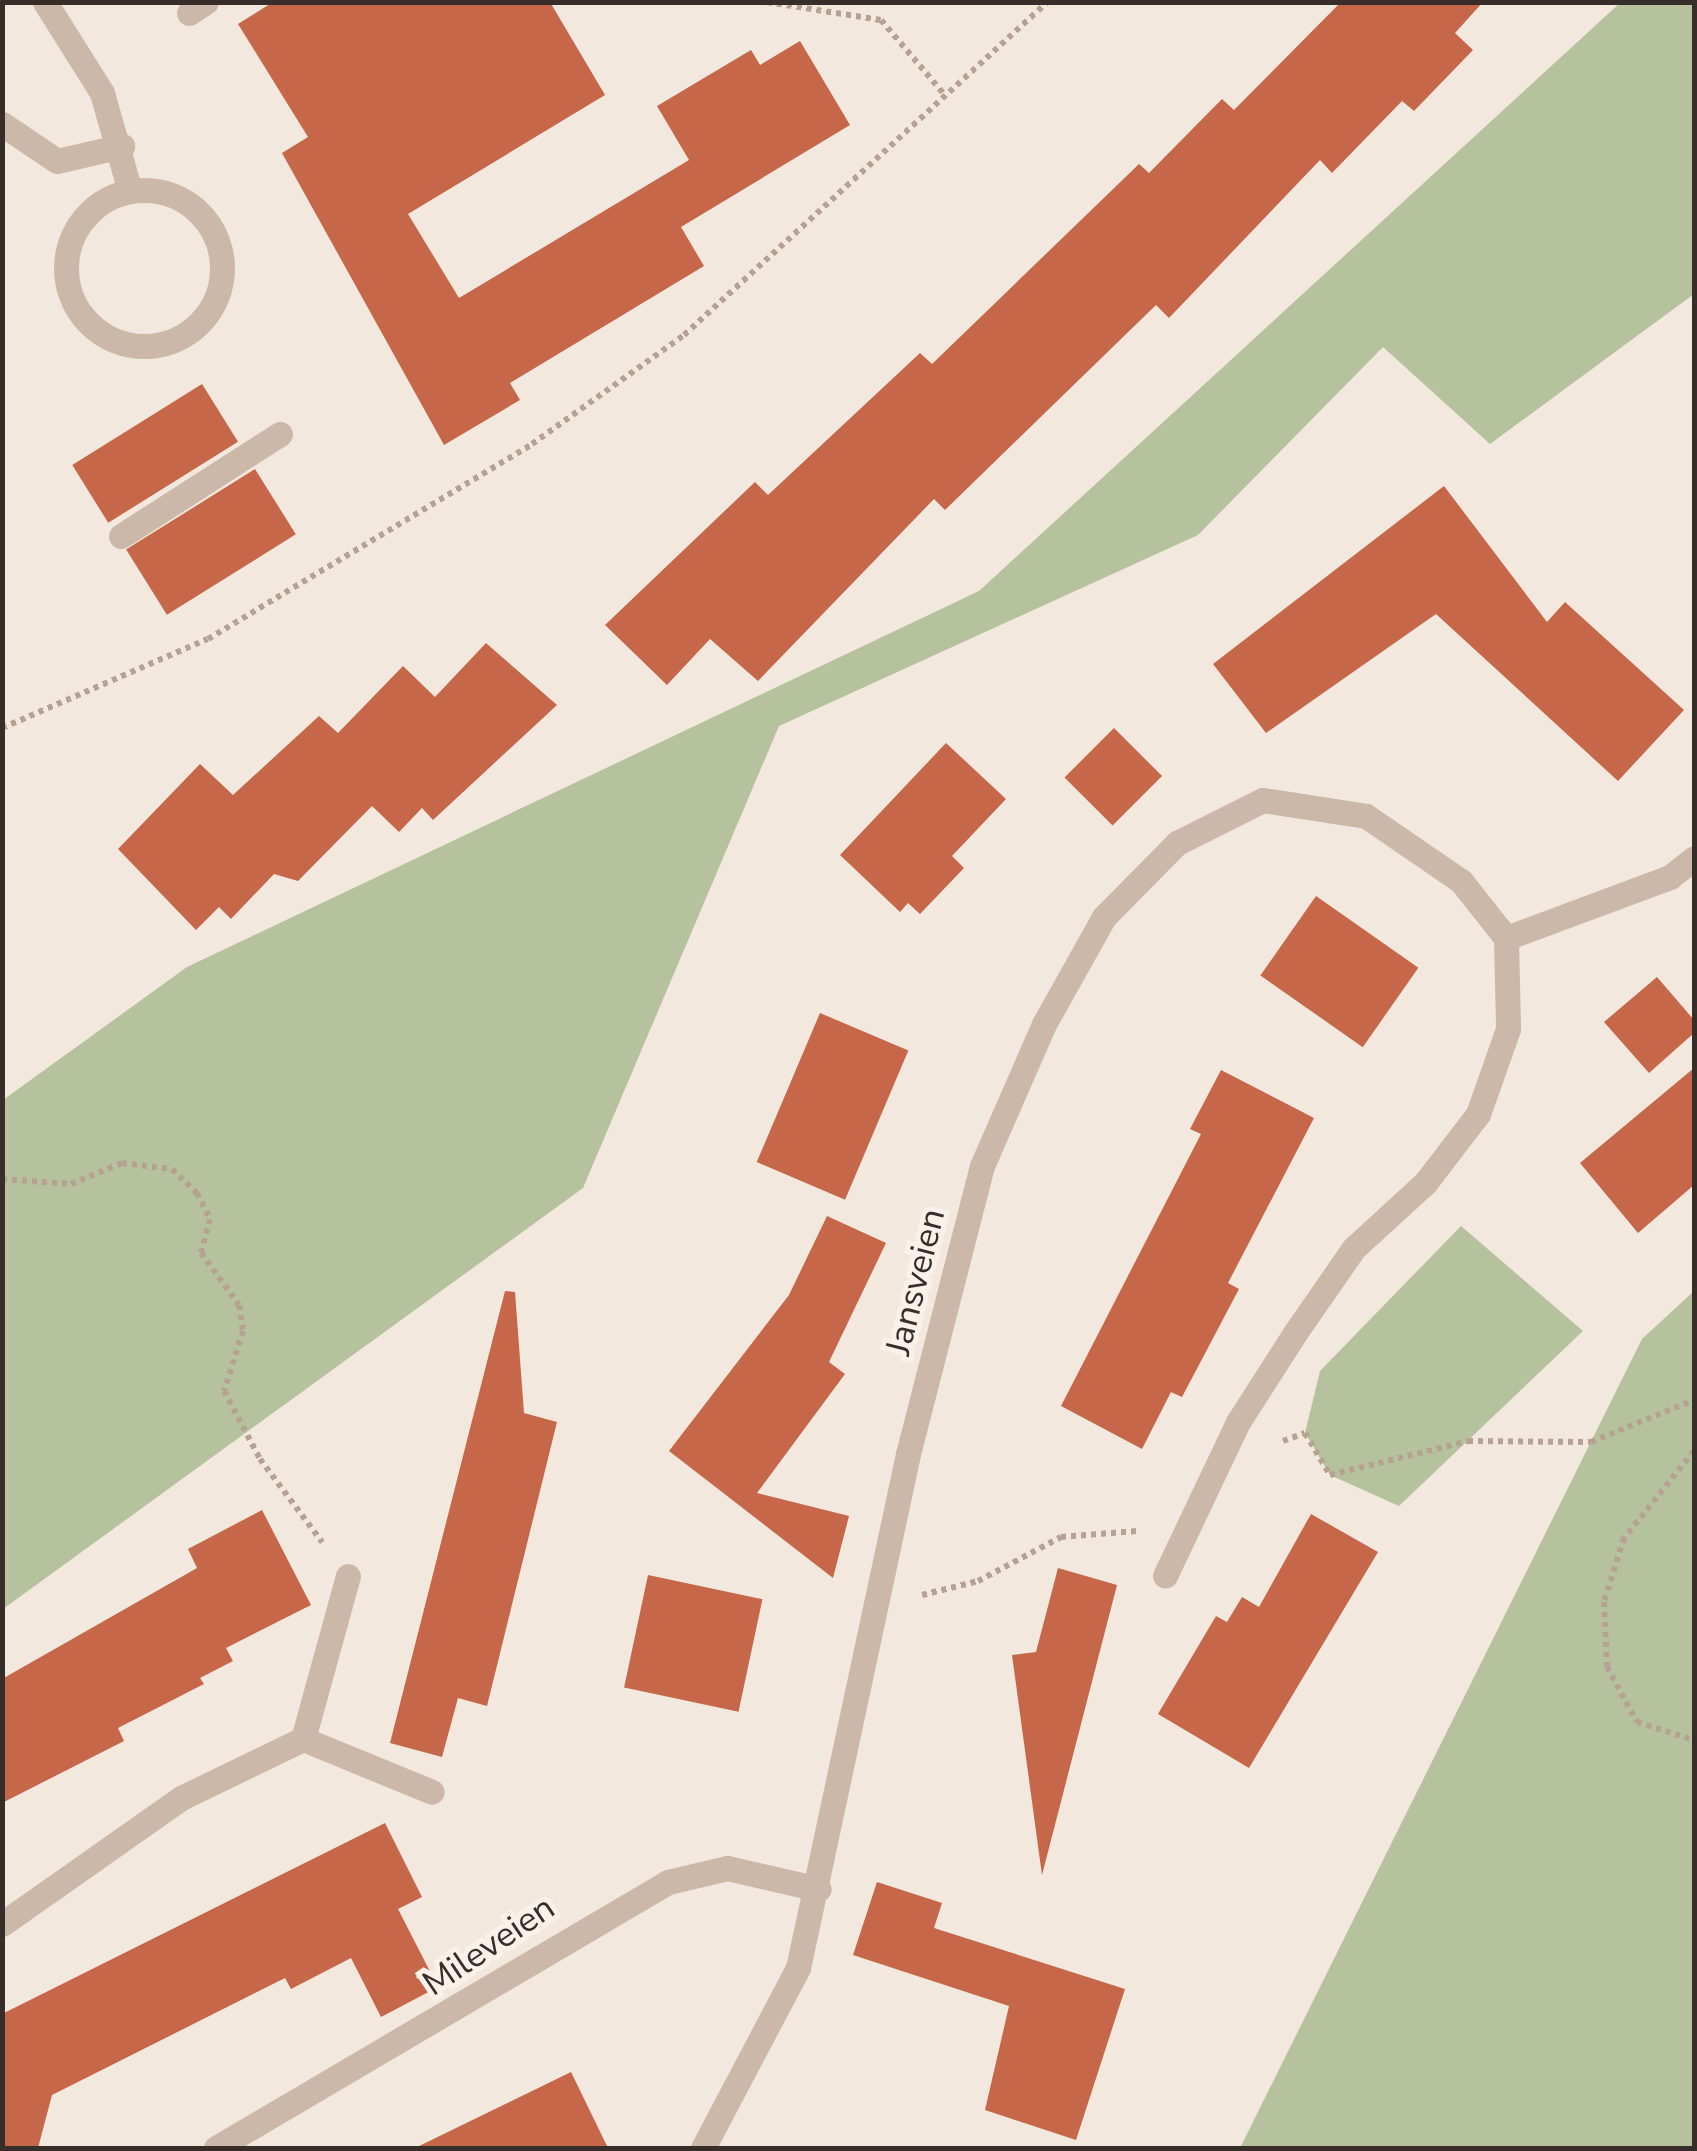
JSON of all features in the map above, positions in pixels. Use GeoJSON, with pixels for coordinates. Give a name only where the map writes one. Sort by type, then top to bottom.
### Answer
{"type":"FeatureCollection","features":[{"type":"Feature","properties":{"kind":"street"},"geometry":{"type":"LineString","coordinates":[[45,2],[122,146],[130,190]]}},
{"type":"Feature","properties":{"kind":"street"},"geometry":{"type":"LineString","coordinates":[[2,124],[57,161],[122,146]]}},
{"type":"Feature","properties":{"kind":"street"},"geometry":{"type":"LineString","coordinates":[[130,190],[194,208],[216,234],[223,268],[216,301],[195,328],[156,347],[113,341],[79,314],[68,288],[72,235],[88,213],[130,190]]}},
{"type":"Feature","properties":{"kind":"street"},"geometry":{"type":"LineString","coordinates":[[121,536],[280,434]]}},
{"type":"Feature","properties":{"kind":"street","name":"Jansveien"},"geometry":{"type":"LineString","coordinates":[[703,2148],[798,1968],[882,1604],[908,1454],[982,1166],[1104,916],[1176,842],[1263,800],[1366,816],[1462,880],[1506,938]]}},
{"type":"Feature","properties":{"kind":"street"},"geometry":{"type":"LineString","coordinates":[[1165,1576],[1217,1468],[1354,1248],[1425,1183],[1478,1114],[1508,1028],[1506,938],[1670,877],[1694,858]]}},
{"type":"Feature","properties":{"kind":"street"},"geometry":{"type":"LineString","coordinates":[[304,1740],[348,1576]]}},
{"type":"Feature","properties":{"kind":"street"},"geometry":{"type":"LineString","coordinates":[[2,1924],[181,1798],[304,1740],[432,1792]]}},
{"type":"Feature","properties":{"kind":"street","name":"Mileveien"},"geometry":{"type":"LineString","coordinates":[[216,2148],[668,1882],[727,1868],[819,1889]]}},
{"type":"Feature","properties":{"kind":"path"},"geometry":{"type":"LineString","coordinates":[[767,2],[882,20],[944,94]]}},
{"type":"Feature","properties":{"kind":"path"},"geometry":{"type":"LineString","coordinates":[[2,728],[208,639],[532,444],[684,335],[1047,2]]}},
{"type":"Feature","properties":{"kind":"path"},"geometry":{"type":"LineString","coordinates":[[2,1179],[72,1184],[122,1163],[172,1169],[196,1192],[210,1219],[201,1253],[239,1305],[243,1331],[224,1390],[260,1459],[348,1576]]}},
{"type":"Feature","properties":{"kind":"path"},"geometry":{"type":"LineString","coordinates":[[1217,1468],[1304,1433],[1330,1475],[1468,1441],[1591,1442],[1694,1400]]}},
{"type":"Feature","properties":{"kind":"path"},"geometry":{"type":"LineString","coordinates":[[1694,1451],[1624,1538],[1604,1602],[1607,1667],[1637,1722],[1694,1740]]}},
{"type":"Feature","properties":{"kind":"path"},"geometry":{"type":"LineString","coordinates":[[882,1604],[978,1581],[1061,1536],[1189,1528]]}},
{"type":"Feature","properties":{"kind":"green space"},"geometry":{"type":"Polygon","coordinates":[[[1621,2],[1694,3],[1694,294],[1490,444],[1383,347],[1198,535],[779,726],[583,1188],[3,1609],[3,1100],[187,967],[979,591],[1621,2]]]}},
{"type":"Feature","properties":{"kind":"green space"},"geometry":{"type":"Polygon","coordinates":[[[1461,1226],[1583,1331],[1399,1506],[1330,1475],[1305,1433],[1320,1371],[1461,1226]]]}},
{"type":"Feature","properties":{"kind":"green space"},"geometry":{"type":"Polygon","coordinates":[[[1694,1291],[1694,2148],[1240,2148],[1642,1339],[1694,1291]]]}},
{"type":"Feature","properties":{"kind":"building"},"geometry":{"type":"Polygon","coordinates":[[[273,2],[550,2],[605,95],[408,214],[459,298],[689,160],[657,106],[751,50],[760,65],[800,41],[850,125],[681,227],[704,266],[510,383],[520,400],[444,445],[282,153],[308,137],[238,24],[273,2]]]}},
{"type":"Feature","properties":{"kind":"building"},"geometry":{"type":"Polygon","coordinates":[[[1341,2],[1483,2],[1455,33],[1473,50],[1414,111],[1402,101],[1332,173],[1320,160],[1169,318],[1156,305],[945,510],[934,499],[758,681],[710,639],[667,685],[605,625],[755,482],[768,495],[920,353],[932,364],[1139,164],[1149,173],[1222,99],[1234,110],[1341,2]]]}},
{"type":"Feature","properties":{"kind":"building"},"geometry":{"type":"Polygon","coordinates":[[[202,384],[238,442],[108,523],[72,465],[202,384]]]}},
{"type":"Feature","properties":{"kind":"building"},"geometry":{"type":"Polygon","coordinates":[[[255,469],[296,534],[167,615],[126,550],[255,469]]]}},
{"type":"Feature","properties":{"kind":"building"},"geometry":{"type":"Polygon","coordinates":[[[1444,486],[1547,622],[1565,602],[1684,710],[1618,781],[1436,614],[1266,733],[1213,664],[1444,486]]]}},
{"type":"Feature","properties":{"kind":"building"},"geometry":{"type":"Polygon","coordinates":[[[486,643],[557,705],[433,820],[422,808],[399,832],[372,806],[298,881],[274,874],[231,919],[219,907],[196,930],[118,849],[200,764],[233,795],[319,716],[338,733],[403,666],[435,697],[486,643]]]}},
{"type":"Feature","properties":{"kind":"building"},"geometry":{"type":"Polygon","coordinates":[[[1114,728],[1162,776],[1113,826],[1065,777],[1114,728]]]}},
{"type":"Feature","properties":{"kind":"building"},"geometry":{"type":"Polygon","coordinates":[[[946,743],[1006,799],[952,856],[964,868],[920,914],[908,903],[900,912],[840,855],[946,743]]]}},
{"type":"Feature","properties":{"kind":"building"},"geometry":{"type":"Polygon","coordinates":[[[1316,896],[1418,968],[1363,1047],[1260,975],[1316,896]]]}},
{"type":"Feature","properties":{"kind":"building"},"geometry":{"type":"Polygon","coordinates":[[[1657,977],[1694,1020],[1694,1033],[1649,1073],[1604,1022],[1657,977]]]}},
{"type":"Feature","properties":{"kind":"building"},"geometry":{"type":"Polygon","coordinates":[[[820,1013],[908,1051],[845,1200],[757,1162],[820,1013]]]}},
{"type":"Feature","properties":{"kind":"building"},"geometry":{"type":"Polygon","coordinates":[[[1694,1068],[1694,1185],[1638,1233],[1580,1163],[1694,1068]]]}},
{"type":"Feature","properties":{"kind":"building"},"geometry":{"type":"Polygon","coordinates":[[[1221,1070],[1314,1118],[1228,1283],[1239,1289],[1182,1397],[1171,1392],[1142,1449],[1061,1406],[1201,1134],[1190,1129],[1221,1070]]]}},
{"type":"Feature","properties":{"kind":"building"},"geometry":{"type":"Polygon","coordinates":[[[827,1216],[886,1243],[829,1362],[845,1374],[757,1493],[849,1516],[833,1578],[669,1451],[789,1295],[827,1216]]]}},
{"type":"Feature","properties":{"kind":"building"},"geometry":{"type":"Polygon","coordinates":[[[505,1291],[515,1292],[524,1413],[557,1422],[487,1706],[458,1698],[442,1757],[390,1743],[505,1291]]]}},
{"type":"Feature","properties":{"kind":"building"},"geometry":{"type":"Polygon","coordinates":[[[262,1510],[311,1605],[226,1648],[233,1661],[200,1678],[204,1684],[118,1728],[124,1741],[2,1803],[2,1679],[197,1568],[188,1549],[262,1510]]]}},
{"type":"Feature","properties":{"kind":"building"},"geometry":{"type":"Polygon","coordinates":[[[1311,1514],[1378,1552],[1249,1768],[1158,1714],[1216,1616],[1227,1622],[1242,1597],[1259,1607],[1311,1514]]]}},
{"type":"Feature","properties":{"kind":"building"},"geometry":{"type":"Polygon","coordinates":[[[1058,1568],[1117,1585],[1042,1875],[1012,1655],[1036,1652],[1058,1568]]]}},
{"type":"Feature","properties":{"kind":"building"},"geometry":{"type":"Polygon","coordinates":[[[648,1575],[762,1599],[739,1712],[624,1687],[648,1575]]]}},
{"type":"Feature","properties":{"kind":"building"},"geometry":{"type":"Polygon","coordinates":[[[385,1823],[422,1897],[398,1909],[438,1987],[381,2017],[351,1958],[291,1989],[285,1978],[52,2095],[38,2148],[2,2148],[2,2014],[385,1823]]]}},
{"type":"Feature","properties":{"kind":"building"},"geometry":{"type":"Polygon","coordinates":[[[877,1882],[942,1903],[934,1928],[1125,1989],[1076,2140],[985,2110],[1009,2006],[853,1955],[877,1882]]]}},
{"type":"Feature","properties":{"kind":"building"},"geometry":{"type":"Polygon","coordinates":[[[571,2072],[608,2148],[415,2148],[571,2072]]]}}]}
